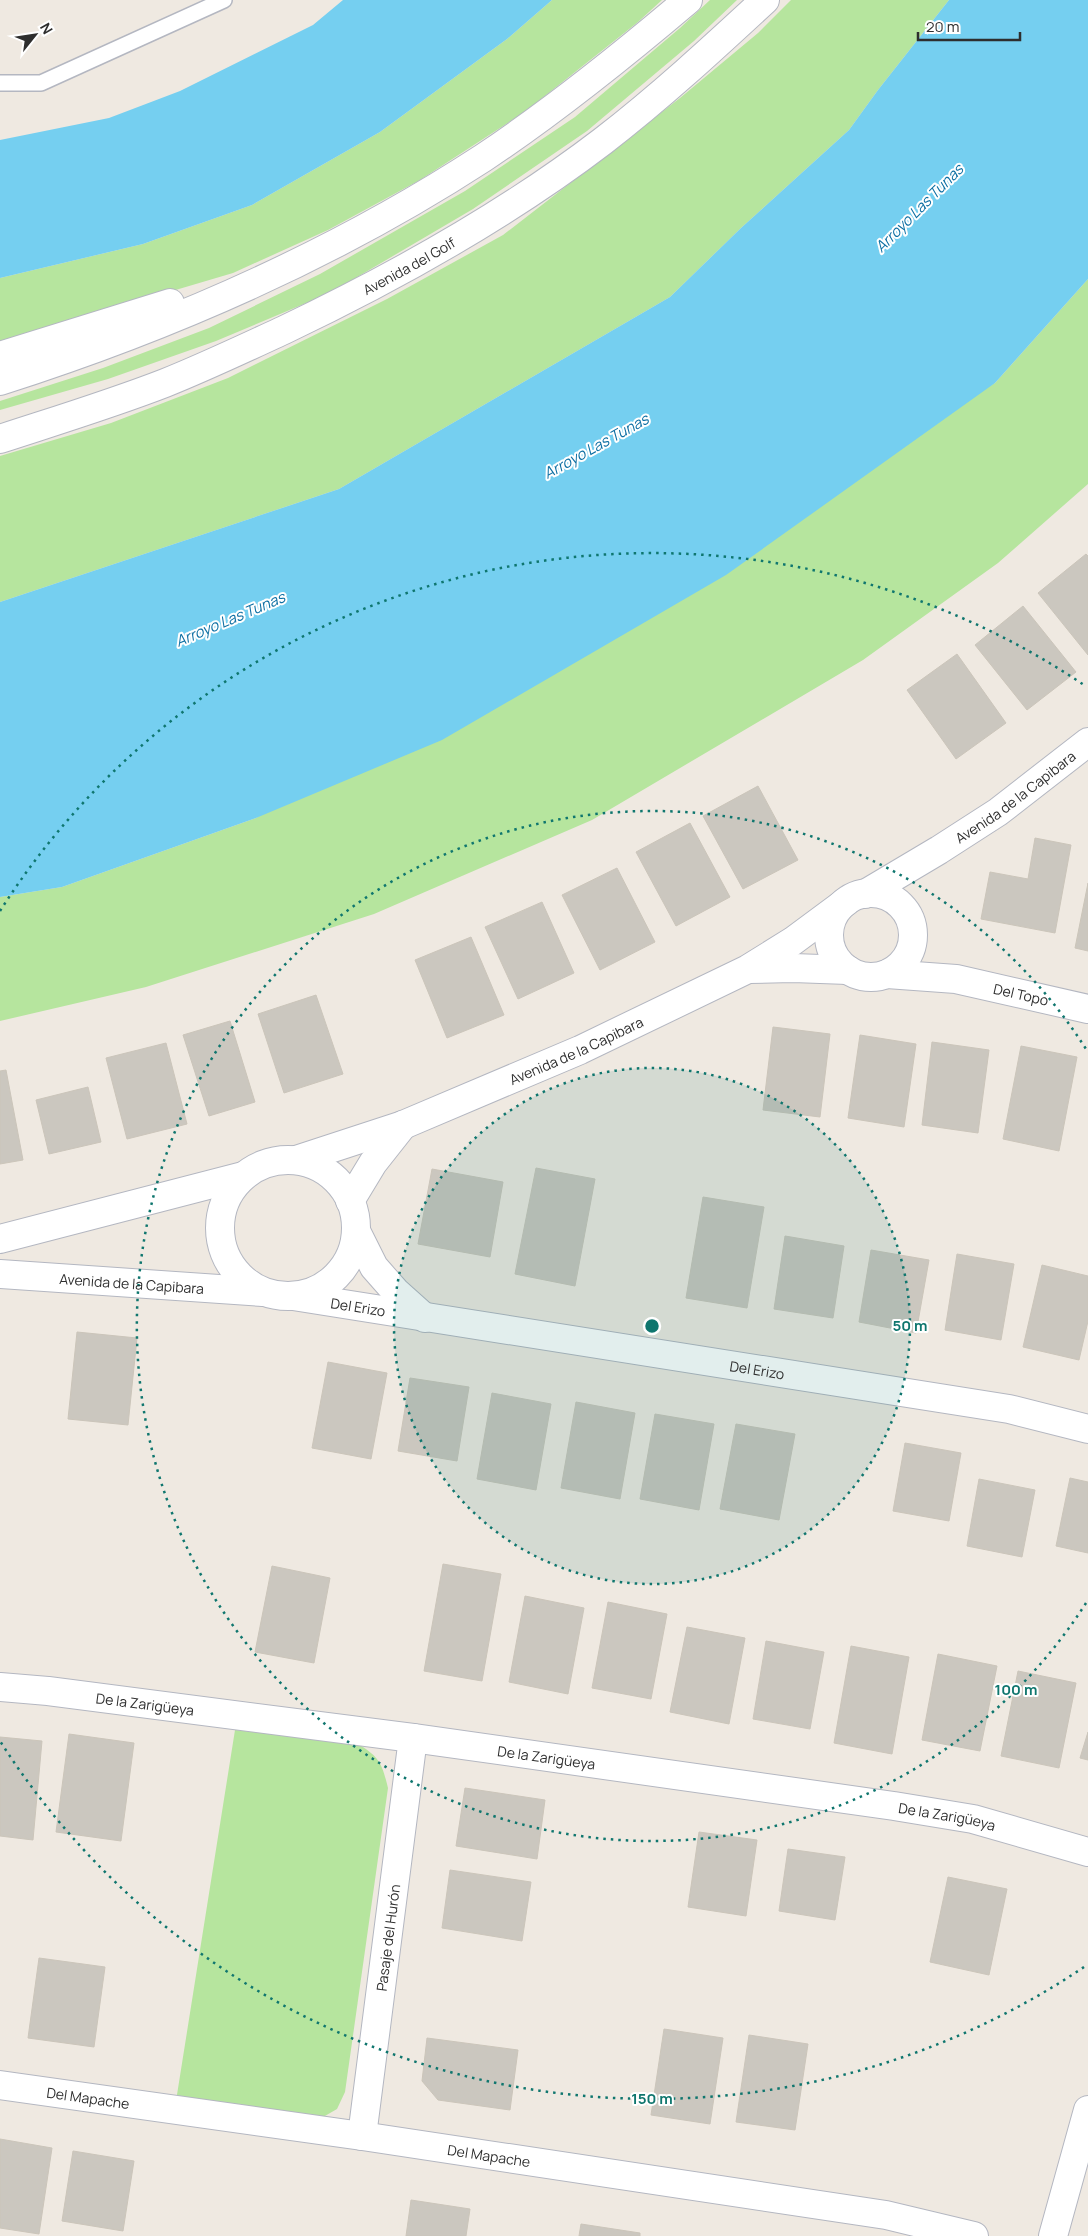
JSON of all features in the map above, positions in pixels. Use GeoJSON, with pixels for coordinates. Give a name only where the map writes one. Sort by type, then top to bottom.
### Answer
{"type":"FeatureCollection","features":[{"type":"Feature","properties":{"kind":"street"},"geometry":{"type":"LineString","coordinates":[[0,382],[145,332],[289,266],[374,223],[483,158],[568,98],[688,0]]}},
{"type":"Feature","properties":{"kind":"street","name":"Avenida del Golf"},"geometry":{"type":"LineString","coordinates":[[0,439],[166,382],[313,316],[401,272],[513,204],[601,142],[669,88],[765,0]]}},
{"type":"Feature","properties":{"kind":"street"},"geometry":{"type":"LineString","coordinates":[[0,356],[289,266]]}},
{"type":"Feature","properties":{"kind":"street","name":"Avenida de la Capibara"},"geometry":{"type":"LineString","coordinates":[[296,1160],[402,1125],[580,1050],[748,969],[856,898],[939,850],[998,812],[1088,742]]}},
{"type":"Feature","properties":{"kind":"street","name":"Avenida de la Capibara"},"geometry":{"type":"LineString","coordinates":[[902,907],[914,883],[939,850]]}},
{"type":"Feature","properties":{"kind":"street"},"geometry":{"type":"LineString","coordinates":[[856,898],[878,894],[891,898],[908,915],[913,934],[911,947],[906,959],[898,968],[887,974]]}},
{"type":"Feature","properties":{"kind":"street","name":"Avenida de la Capibara"},"geometry":{"type":"LineString","coordinates":[[856,898],[837,911],[831,923],[829,936],[832,949],[838,961],[848,970],[860,976],[874,978],[887,974]]}},
{"type":"Feature","properties":{"kind":"street","name":"Del Topo"},"geometry":{"type":"LineString","coordinates":[[913,934],[931,958],[956,979]]}},
{"type":"Feature","properties":{"kind":"street","name":"Avenida de la Capibara"},"geometry":{"type":"LineString","coordinates":[[748,969],[848,970]]}},
{"type":"Feature","properties":{"kind":"street","name":"Del Topo"},"geometry":{"type":"LineString","coordinates":[[887,974],[956,979],[1088,1009]]}},
{"type":"Feature","properties":{"kind":"street"},"geometry":{"type":"LineString","coordinates":[[350,1201],[374,1163],[402,1125]]}},
{"type":"Feature","properties":{"kind":"street","name":"Avenida de la Capibara"},"geometry":{"type":"LineString","coordinates":[[0,1239],[243,1176],[259,1166],[278,1160],[296,1160],[318,1167],[337,1182],[350,1201],[355,1216],[356,1231],[352,1251],[343,1268],[329,1283],[312,1292],[293,1296],[265,1292],[0,1274]]}},
{"type":"Feature","properties":{"kind":"street","name":"Avenida de la Capibara"},"geometry":{"type":"LineString","coordinates":[[243,1176],[228,1194],[220,1216],[220,1240],[228,1263],[244,1281],[265,1292]]}},
{"type":"Feature","properties":{"kind":"street","name":"Del Erizo"},"geometry":{"type":"LineString","coordinates":[[356,1231],[374,1267],[396,1292],[425,1318]]}},
{"type":"Feature","properties":{"kind":"street","name":"Del Erizo"},"geometry":{"type":"LineString","coordinates":[[293,1296],[1009,1408],[1088,1429]]}},
{"type":"Feature","properties":{"kind":"street","name":"De la Zarigüeya"},"geometry":{"type":"LineString","coordinates":[[0,1687],[48,1691],[413,1738],[894,1806],[974,1819],[1088,1852]]}},
{"type":"Feature","properties":{"kind":"street","name":"Pasaje del Hurón"},"geometry":{"type":"LineString","coordinates":[[362,2136],[413,1738]]}},
{"type":"Feature","properties":{"kind":"street","name":"Del Mapache"},"geometry":{"type":"LineString","coordinates":[[0,2085],[362,2136],[886,2215],[974,2236]]}},
{"type":"Feature","properties":{"kind":"street"},"geometry":{"type":"LineString","coordinates":[[1053,2236],[1088,2110]]}},
{"type":"Feature","properties":{"kind":"lane"},"geometry":{"type":"LineString","coordinates":[[0,83],[42,83],[224,0]]}},
{"type":"Feature","properties":{"kind":"green space"},"geometry":{"type":"Polygon","coordinates":[[[552,0],[662,0],[638,22],[526,111],[420,180],[328,230],[233,273],[0,342],[0,278],[143,244],[252,205],[380,132],[507,39],[552,0]]]}},
{"type":"Feature","properties":{"kind":"green space"},"geometry":{"type":"Polygon","coordinates":[[[710,0],[737,0],[694,41],[587,131],[473,209],[330,293],[216,341],[108,379],[0,410],[0,401],[103,368],[209,328],[320,274],[465,191],[575,117],[680,28],[710,0]]]}},
{"type":"Feature","properties":{"kind":"green space"},"geometry":{"type":"Polygon","coordinates":[[[791,0],[949,0],[849,130],[741,228],[670,297],[339,489],[0,602],[0,456],[111,423],[228,378],[387,299],[503,235],[680,98],[758,33],[791,0]]]}},
{"type":"Feature","properties":{"kind":"green space"},"geometry":{"type":"Polygon","coordinates":[[[1088,279],[1088,484],[998,563],[863,660],[592,820],[374,914],[146,987],[0,1021],[0,897],[62,887],[256,818],[995,383],[1088,279]]]}},
{"type":"Feature","properties":{"kind":"green space"},"geometry":{"type":"Polygon","coordinates":[[[235,1730],[356,1743],[375,1756],[384,1772],[388,1788],[345,2092],[337,2109],[318,2120],[176,2101],[235,1730]]]}},
{"type":"Feature","properties":{"kind":"water"},"geometry":{"type":"Polygon","coordinates":[[[343,0],[552,0],[507,39],[380,132],[252,205],[143,244],[0,278],[0,140],[109,118],[180,91],[313,25],[343,0]]]}},
{"type":"Feature","properties":{"kind":"water","name":"Arroyo Las Tunas"},"geometry":{"type":"Polygon","coordinates":[[[949,0],[1088,0],[1088,279],[995,383],[726,575],[442,740],[256,818],[62,887],[0,897],[0,602],[339,489],[670,297],[741,228],[849,130],[949,0]]]}},
{"type":"Feature","properties":{"kind":"building"},"geometry":{"type":"Polygon","coordinates":[[[1086,554],[1088,556],[1088,655],[1038,593],[1086,554]]]}},
{"type":"Feature","properties":{"kind":"building"},"geometry":{"type":"Polygon","coordinates":[[[1023,606],[1076,672],[1027,710],[975,645],[1023,606]]]}},
{"type":"Feature","properties":{"kind":"building"},"geometry":{"type":"Polygon","coordinates":[[[957,654],[1006,723],[956,759],[907,690],[957,654]]]}},
{"type":"Feature","properties":{"kind":"building"},"geometry":{"type":"Polygon","coordinates":[[[758,786],[798,860],[743,889],[703,816],[758,786]]]}},
{"type":"Feature","properties":{"kind":"building"},"geometry":{"type":"Polygon","coordinates":[[[690,823],[730,897],[676,926],[636,852],[690,823]]]}},
{"type":"Feature","properties":{"kind":"building"},"geometry":{"type":"Polygon","coordinates":[[[1035,838],[1071,845],[1055,933],[981,919],[990,872],[1028,879],[1035,838]]]}},
{"type":"Feature","properties":{"kind":"building"},"geometry":{"type":"Polygon","coordinates":[[[617,868],[655,942],[600,970],[562,895],[617,868]]]}},
{"type":"Feature","properties":{"kind":"building"},"geometry":{"type":"Polygon","coordinates":[[[1088,883],[1088,951],[1075,948],[1088,883]]]}},
{"type":"Feature","properties":{"kind":"building"},"geometry":{"type":"Polygon","coordinates":[[[542,902],[574,973],[518,999],[485,927],[542,902]]]}},
{"type":"Feature","properties":{"kind":"building"},"geometry":{"type":"Polygon","coordinates":[[[471,937],[504,1015],[447,1038],[415,960],[471,937]]]}},
{"type":"Feature","properties":{"kind":"building"},"geometry":{"type":"Polygon","coordinates":[[[316,995],[343,1074],[284,1093],[258,1014],[316,995]]]}},
{"type":"Feature","properties":{"kind":"building"},"geometry":{"type":"Polygon","coordinates":[[[230,1021],[255,1102],[209,1116],[183,1035],[230,1021]]]}},
{"type":"Feature","properties":{"kind":"building"},"geometry":{"type":"Polygon","coordinates":[[[773,1027],[830,1034],[820,1117],[763,1110],[773,1027]]]}},
{"type":"Feature","properties":{"kind":"building"},"geometry":{"type":"Polygon","coordinates":[[[860,1035],[916,1044],[904,1127],[848,1118],[860,1035]]]}},
{"type":"Feature","properties":{"kind":"building"},"geometry":{"type":"Polygon","coordinates":[[[932,1042],[989,1050],[978,1133],[922,1125],[932,1042]]]}},
{"type":"Feature","properties":{"kind":"building"},"geometry":{"type":"Polygon","coordinates":[[[166,1043],[187,1124],[127,1139],[106,1058],[166,1043]]]}},
{"type":"Feature","properties":{"kind":"building"},"geometry":{"type":"Polygon","coordinates":[[[1021,1046],[1077,1057],[1059,1151],[1003,1139],[1021,1046]]]}},
{"type":"Feature","properties":{"kind":"building"},"geometry":{"type":"Polygon","coordinates":[[[6,1070],[23,1160],[0,1164],[0,1071],[6,1070]]]}},
{"type":"Feature","properties":{"kind":"building"},"geometry":{"type":"Polygon","coordinates":[[[88,1087],[101,1142],[49,1154],[36,1100],[88,1087]]]}},
{"type":"Feature","properties":{"kind":"building"},"geometry":{"type":"Polygon","coordinates":[[[536,1168],[595,1179],[575,1286],[515,1274],[536,1168]]]}},
{"type":"Feature","properties":{"kind":"building"},"geometry":{"type":"Polygon","coordinates":[[[432,1169],[503,1182],[490,1257],[418,1244],[432,1169]]]}},
{"type":"Feature","properties":{"kind":"building"},"geometry":{"type":"Polygon","coordinates":[[[703,1197],[764,1207],[747,1308],[686,1298],[703,1197]]]}},
{"type":"Feature","properties":{"kind":"building"},"geometry":{"type":"Polygon","coordinates":[[[785,1236],[844,1246],[833,1318],[774,1309],[785,1236]]]}},
{"type":"Feature","properties":{"kind":"building"},"geometry":{"type":"Polygon","coordinates":[[[871,1250],[929,1260],[916,1333],[859,1322],[871,1250]]]}},
{"type":"Feature","properties":{"kind":"building"},"geometry":{"type":"Polygon","coordinates":[[[957,1254],[1014,1264],[1001,1340],[945,1330],[957,1254]]]}},
{"type":"Feature","properties":{"kind":"building"},"geometry":{"type":"Polygon","coordinates":[[[1042,1265],[1088,1276],[1088,1321],[1079,1360],[1023,1347],[1042,1265]]]}},
{"type":"Feature","properties":{"kind":"building"},"geometry":{"type":"Polygon","coordinates":[[[77,1332],[137,1338],[128,1425],[68,1419],[77,1332]]]}},
{"type":"Feature","properties":{"kind":"building"},"geometry":{"type":"Polygon","coordinates":[[[328,1362],[387,1373],[371,1459],[312,1448],[328,1362]]]}},
{"type":"Feature","properties":{"kind":"building"},"geometry":{"type":"Polygon","coordinates":[[[410,1378],[469,1387],[457,1461],[398,1451],[410,1378]]]}},
{"type":"Feature","properties":{"kind":"building"},"geometry":{"type":"Polygon","coordinates":[[[492,1393],[551,1404],[536,1490],[477,1479],[492,1393]]]}},
{"type":"Feature","properties":{"kind":"building"},"geometry":{"type":"Polygon","coordinates":[[[576,1402],[635,1413],[620,1499],[561,1488],[576,1402]]]}},
{"type":"Feature","properties":{"kind":"building"},"geometry":{"type":"Polygon","coordinates":[[[655,1414],[714,1424],[699,1510],[640,1499],[655,1414]]]}},
{"type":"Feature","properties":{"kind":"building"},"geometry":{"type":"Polygon","coordinates":[[[736,1424],[795,1434],[779,1520],[720,1509],[736,1424]]]}},
{"type":"Feature","properties":{"kind":"building"},"geometry":{"type":"Polygon","coordinates":[[[905,1443],[961,1453],[949,1521],[893,1511],[905,1443]]]}},
{"type":"Feature","properties":{"kind":"building"},"geometry":{"type":"Polygon","coordinates":[[[1070,1478],[1088,1482],[1088,1553],[1056,1546],[1070,1478]]]}},
{"type":"Feature","properties":{"kind":"building"},"geometry":{"type":"Polygon","coordinates":[[[979,1479],[1035,1490],[1022,1557],[967,1546],[979,1479]]]}},
{"type":"Feature","properties":{"kind":"building"},"geometry":{"type":"Polygon","coordinates":[[[443,1564],[501,1574],[482,1681],[424,1671],[443,1564]]]}},
{"type":"Feature","properties":{"kind":"building"},"geometry":{"type":"Polygon","coordinates":[[[272,1566],[330,1578],[314,1663],[255,1652],[272,1566]]]}},
{"type":"Feature","properties":{"kind":"building"},"geometry":{"type":"Polygon","coordinates":[[[525,1596],[584,1608],[568,1694],[509,1682],[525,1596]]]}},
{"type":"Feature","properties":{"kind":"building"},"geometry":{"type":"Polygon","coordinates":[[[608,1602],[667,1614],[651,1699],[592,1688],[608,1602]]]}},
{"type":"Feature","properties":{"kind":"building"},"geometry":{"type":"Polygon","coordinates":[[[687,1627],[745,1638],[729,1724],[670,1712],[687,1627]]]}},
{"type":"Feature","properties":{"kind":"building"},"geometry":{"type":"Polygon","coordinates":[[[766,1641],[824,1652],[810,1729],[753,1719],[766,1641]]]}},
{"type":"Feature","properties":{"kind":"building"},"geometry":{"type":"Polygon","coordinates":[[[851,1646],[909,1657],[892,1754],[834,1743],[851,1646]]]}},
{"type":"Feature","properties":{"kind":"building"},"geometry":{"type":"Polygon","coordinates":[[[938,1654],[997,1666],[980,1751],[922,1740],[938,1654]]]}},
{"type":"Feature","properties":{"kind":"building"},"geometry":{"type":"Polygon","coordinates":[[[1018,1671],[1076,1683],[1059,1768],[1001,1756],[1018,1671]]]}},
{"type":"Feature","properties":{"kind":"building"},"geometry":{"type":"Polygon","coordinates":[[[1088,1732],[1088,1760],[1080,1758],[1088,1732]]]}},
{"type":"Feature","properties":{"kind":"building"},"geometry":{"type":"Polygon","coordinates":[[[69,1734],[134,1743],[121,1841],[56,1832],[69,1734]]]}},
{"type":"Feature","properties":{"kind":"building"},"geometry":{"type":"Polygon","coordinates":[[[0,1737],[42,1741],[33,1840],[0,1836],[0,1737]]]}},
{"type":"Feature","properties":{"kind":"building"},"geometry":{"type":"Polygon","coordinates":[[[465,1788],[545,1800],[537,1859],[456,1846],[465,1788]]]}},
{"type":"Feature","properties":{"kind":"building"},"geometry":{"type":"Polygon","coordinates":[[[699,1832],[757,1840],[746,1916],[688,1907],[699,1832]]]}},
{"type":"Feature","properties":{"kind":"building"},"geometry":{"type":"Polygon","coordinates":[[[788,1849],[845,1857],[835,1920],[779,1911],[788,1849]]]}},
{"type":"Feature","properties":{"kind":"building"},"geometry":{"type":"Polygon","coordinates":[[[450,1870],[531,1882],[522,1941],[442,1928],[450,1870]]]}},
{"type":"Feature","properties":{"kind":"building"},"geometry":{"type":"Polygon","coordinates":[[[948,1877],[1007,1889],[989,1975],[930,1962],[948,1877]]]}},
{"type":"Feature","properties":{"kind":"building"},"geometry":{"type":"Polygon","coordinates":[[[39,1958],[105,1967],[94,2047],[28,2038],[39,1958]]]}},
{"type":"Feature","properties":{"kind":"building"},"geometry":{"type":"Polygon","coordinates":[[[664,2029],[723,2038],[710,2124],[651,2115],[664,2029]]]}},
{"type":"Feature","properties":{"kind":"building"},"geometry":{"type":"Polygon","coordinates":[[[749,2035],[808,2044],[795,2130],[736,2122],[749,2035]]]}},
{"type":"Feature","properties":{"kind":"building"},"geometry":{"type":"Polygon","coordinates":[[[427,2038],[518,2050],[510,2110],[438,2100],[422,2081],[427,2038]]]}},
{"type":"Feature","properties":{"kind":"building"},"geometry":{"type":"Polygon","coordinates":[[[0,2139],[52,2148],[39,2234],[0,2228],[0,2139]]]}},
{"type":"Feature","properties":{"kind":"building"},"geometry":{"type":"Polygon","coordinates":[[[73,2151],[134,2161],[123,2231],[62,2221],[73,2151]]]}},
{"type":"Feature","properties":{"kind":"building"},"geometry":{"type":"Polygon","coordinates":[[[411,2200],[470,2209],[466,2236],[406,2236],[411,2200]]]}},
{"type":"Feature","properties":{"kind":"building"},"geometry":{"type":"Polygon","coordinates":[[[581,2224],[640,2233],[640,2236],[579,2236],[581,2224]]]}}]}
